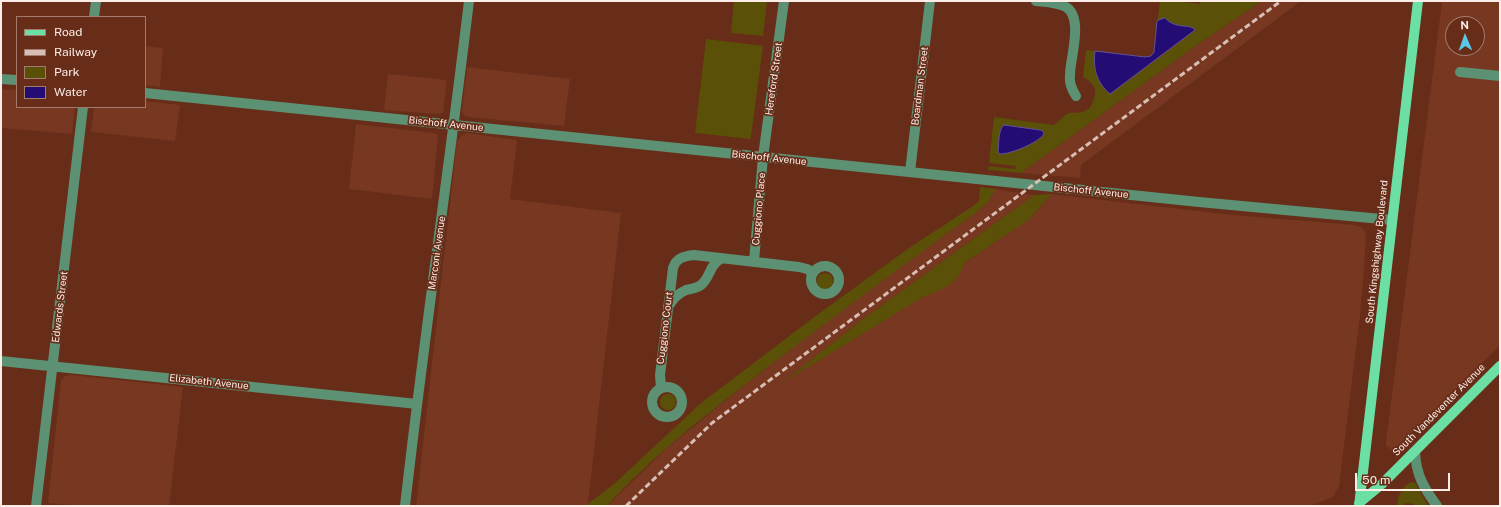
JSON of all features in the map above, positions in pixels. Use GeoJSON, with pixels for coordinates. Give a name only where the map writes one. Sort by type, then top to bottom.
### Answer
{"type":"FeatureCollection","features":[{"type":"Feature","properties":{"kind":"main road","name":"South Kingshighway Boulevard"},"geometry":{"type":"LineString","coordinates":[[1360,505],[1418,1]]}},
{"type":"Feature","properties":{"kind":"main road","name":"South Vandeventer Avenue"},"geometry":{"type":"LineString","coordinates":[[1360,505],[1500,366]]}},
{"type":"Feature","properties":{"kind":"street"},"geometry":{"type":"LineString","coordinates":[[94,16],[96,1]]}},
{"type":"Feature","properties":{"kind":"street","name":"Marconi Avenue"},"geometry":{"type":"LineString","coordinates":[[405,506],[470,1]]}},
{"type":"Feature","properties":{"kind":"street","name":"Hereford Street"},"geometry":{"type":"LineString","coordinates":[[763,157],[784,1]]}},
{"type":"Feature","properties":{"kind":"street","name":"Boardman Street"},"geometry":{"type":"LineString","coordinates":[[910,172],[930,1]]}},
{"type":"Feature","properties":{"kind":"street"},"geometry":{"type":"LineString","coordinates":[[1036,1],[1065,6],[1072,14],[1075,31],[1070,76],[1076,96]]}},
{"type":"Feature","properties":{"kind":"street"},"geometry":{"type":"LineString","coordinates":[[1460,72],[1500,76]]}},
{"type":"Feature","properties":{"kind":"street"},"geometry":{"type":"LineString","coordinates":[[1,79],[16,80]]}},
{"type":"Feature","properties":{"kind":"street","name":"Bischoff Avenue"},"geometry":{"type":"LineString","coordinates":[[146,93],[1392,220]]}},
{"type":"Feature","properties":{"kind":"street","name":"Edwards Street"},"geometry":{"type":"LineString","coordinates":[[36,506],[54,367],[83,108]]}},
{"type":"Feature","properties":{"kind":"street","name":"Cuggiono Place"},"geometry":{"type":"LineString","coordinates":[[754,261],[763,157]]}},
{"type":"Feature","properties":{"kind":"street","name":"Cuggiono Court"},"geometry":{"type":"LineString","coordinates":[[661,388],[660,375],[672,268],[675,262],[681,257],[688,255],[722,258]]}},
{"type":"Feature","properties":{"kind":"street"},"geometry":{"type":"LineString","coordinates":[[668,307],[673,298],[679,294],[701,285],[712,266],[716,261],[722,258],[800,266],[813,273]]}},
{"type":"Feature","properties":{"kind":"street","name":"Elizabeth Avenue"},"geometry":{"type":"LineString","coordinates":[[1,360],[54,367],[417,404]]}},
{"type":"Feature","properties":{"kind":"street"},"geometry":{"type":"LineString","coordinates":[[1415,452],[1415,460],[1420,482],[1437,506]]}},
{"type":"Feature","properties":{"kind":"shaded area"},"geometry":{"type":"Polygon","coordinates":[[[1262,1],[1301,1],[1081,165],[1080,178],[1021,173],[1197,45],[1262,1]]]}},
{"type":"Feature","properties":{"kind":"shaded area"},"geometry":{"type":"Polygon","coordinates":[[[1442,1],[1500,1],[1500,345],[1396,449],[1392,450],[1386,446],[1442,1]]]}},
{"type":"Feature","properties":{"kind":"shaded area"},"geometry":{"type":"Polygon","coordinates":[[[146,46],[163,48],[160,87],[146,85],[146,46]]]}},
{"type":"Feature","properties":{"kind":"shaded area"},"geometry":{"type":"Polygon","coordinates":[[[467,67],[570,79],[564,126],[468,117],[464,115],[462,111],[467,67]]]}},
{"type":"Feature","properties":{"kind":"shaded area"},"geometry":{"type":"Polygon","coordinates":[[[388,74],[447,80],[443,113],[436,114],[384,110],[388,74]]]}},
{"type":"Feature","properties":{"kind":"shaded area"},"geometry":{"type":"Polygon","coordinates":[[[1,89],[16,90],[16,108],[75,108],[72,134],[1,128],[1,89]]]}},
{"type":"Feature","properties":{"kind":"shaded area"},"geometry":{"type":"Polygon","coordinates":[[[146,101],[180,105],[175,141],[91,132],[94,108],[146,108],[146,101]]]}},
{"type":"Feature","properties":{"kind":"shaded area"},"geometry":{"type":"Polygon","coordinates":[[[356,124],[434,133],[438,135],[432,199],[349,189],[356,124]]]}},
{"type":"Feature","properties":{"kind":"shaded area"},"geometry":{"type":"Polygon","coordinates":[[[467,133],[517,140],[510,199],[621,213],[588,503],[585,506],[416,506],[457,141],[461,136],[467,133]]]}},
{"type":"Feature","properties":{"kind":"shaded area"},"geometry":{"type":"Polygon","coordinates":[[[995,189],[1034,195],[863,319],[786,380],[864,332],[1032,217],[1051,194],[1233,215],[1355,225],[1363,228],[1366,235],[1364,270],[1360,316],[1339,486],[1333,497],[1310,506],[607,506],[666,449],[736,392],[852,302],[978,211],[989,201],[995,189]]]}},
{"type":"Feature","properties":{"kind":"shaded area"},"geometry":{"type":"Polygon","coordinates":[[[72,375],[183,387],[169,506],[81,506],[48,503],[61,380],[65,376],[72,375]]]}},
{"type":"Feature","properties":{"kind":"green space"},"geometry":{"type":"Polygon","coordinates":[[[734,1],[767,1],[763,36],[731,33],[734,1]]]}},
{"type":"Feature","properties":{"kind":"green space"},"geometry":{"type":"Polygon","coordinates":[[[1160,1],[1200,4],[1201,1],[1262,1],[1197,45],[1021,173],[988,170],[989,166],[1015,169],[1016,166],[989,163],[994,117],[1054,125],[1069,113],[1087,110],[1093,103],[1095,90],[1089,81],[1083,77],[1086,50],[1145,57],[1151,56],[1154,52],[1160,1]]]}},
{"type":"Feature","properties":{"kind":"green space"},"geometry":{"type":"Polygon","coordinates":[[[706,39],[763,46],[750,139],[695,133],[706,39]]]}},
{"type":"Feature","properties":{"kind":"green space"},"geometry":{"type":"Polygon","coordinates":[[[980,187],[995,189],[989,201],[978,211],[817,330],[703,418],[643,469],[607,506],[585,506],[614,484],[701,403],[817,315],[909,248],[973,206],[979,201],[980,187]]]}},
{"type":"Feature","properties":{"kind":"green space"},"geometry":{"type":"Polygon","coordinates":[[[1051,194],[1030,219],[964,263],[958,276],[949,285],[923,297],[782,383],[863,319],[1034,195],[1051,194]]]}},
{"type":"Feature","properties":{"kind":"green space"},"geometry":{"type":"Polygon","coordinates":[[[822,273],[828,273],[833,278],[831,287],[828,289],[822,289],[817,284],[817,278],[822,273]]]}},
{"type":"Feature","properties":{"kind":"green space"},"geometry":{"type":"Polygon","coordinates":[[[665,394],[671,394],[676,399],[674,408],[671,410],[665,410],[660,405],[660,399],[665,394]]]}},
{"type":"Feature","properties":{"kind":"green space"},"geometry":{"type":"Polygon","coordinates":[[[1412,482],[1415,483],[1428,506],[1414,506],[1414,504],[1406,503],[1403,506],[1398,506],[1399,495],[1406,486],[1412,482]]]}},
{"type":"Feature","properties":{"kind":"water"},"geometry":{"type":"Polygon","coordinates":[[[1165,18],[1174,24],[1190,27],[1195,30],[1110,94],[1101,85],[1096,74],[1095,51],[1145,57],[1151,56],[1154,52],[1157,21],[1165,18]]]}},
{"type":"Feature","properties":{"kind":"water"},"geometry":{"type":"Polygon","coordinates":[[[1004,125],[1040,130],[1043,131],[1044,134],[1036,141],[1024,147],[1005,154],[1000,154],[998,152],[999,137],[1004,125]]]}},
{"type":"Feature","properties":{"kind":"railway"},"geometry":{"type":"LineString","coordinates":[[626,506],[712,423],[1281,1]]}}]}
